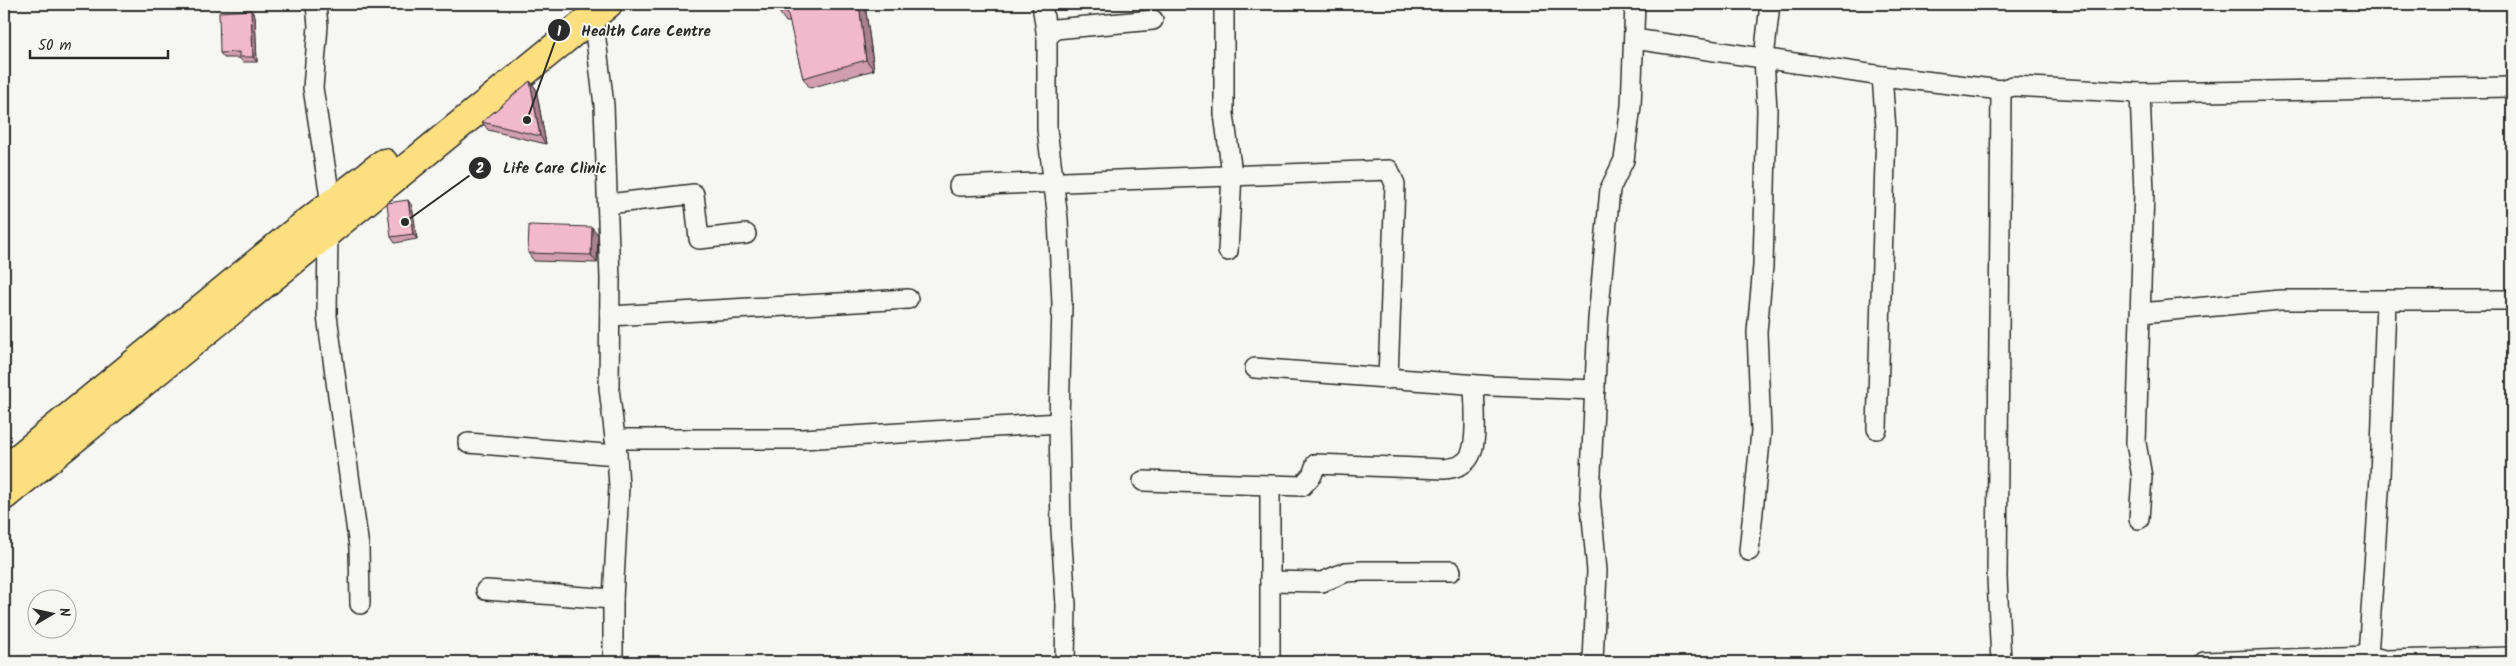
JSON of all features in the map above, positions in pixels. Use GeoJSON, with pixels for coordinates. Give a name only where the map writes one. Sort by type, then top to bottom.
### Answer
{"type":"FeatureCollection","features":[{"type":"Feature","properties":{"kind":"main road"},"geometry":{"type":"LineString","coordinates":[[4,470],[331,204],[462,102],[594,6]]}},
{"type":"Feature","properties":{"kind":"main road"},"geometry":{"type":"LineString","coordinates":[[4,496],[328,232],[594,6]]}},
{"type":"Feature","properties":{"kind":"street"},"geometry":{"type":"LineString","coordinates":[[316,4],[318,26],[313,88],[331,204]]}},
{"type":"Feature","properties":{"kind":"street"},"geometry":{"type":"LineString","coordinates":[[1042,4],[1047,38],[1047,128],[1054,185],[1062,304],[1059,423],[1061,530],[1066,605],[1065,662]]}},
{"type":"Feature","properties":{"kind":"street"},"geometry":{"type":"LineString","coordinates":[[1224,4],[1224,114],[1232,174],[1228,251]]}},
{"type":"Feature","properties":{"kind":"street"},"geometry":{"type":"LineString","coordinates":[[1593,662],[1597,571],[1590,496],[1598,319],[1610,189],[1624,160],[1630,106],[1636,4]]}},
{"type":"Feature","properties":{"kind":"street"},"geometry":{"type":"LineString","coordinates":[[1749,551],[1760,432],[1757,332],[1763,266],[1767,110],[1764,58],[1770,4]]}},
{"type":"Feature","properties":{"kind":"street"},"geometry":{"type":"LineString","coordinates":[[594,6],[604,105],[608,204],[609,388],[620,487],[613,599],[612,662]]}},
{"type":"Feature","properties":{"kind":"street"},"geometry":{"type":"LineString","coordinates":[[1047,38],[1055,29],[1153,20]]}},
{"type":"Feature","properties":{"kind":"street"},"geometry":{"type":"LineString","coordinates":[[1634,39],[1882,76],[2002,90],[2013,86],[2140,93],[2512,86]]}},
{"type":"Feature","properties":{"kind":"street"},"geometry":{"type":"LineString","coordinates":[[1877,429],[1886,129],[1882,76]]}},
{"type":"Feature","properties":{"kind":"street"},"geometry":{"type":"LineString","coordinates":[[2001,662],[1997,578],[2002,90]]}},
{"type":"Feature","properties":{"kind":"street"},"geometry":{"type":"LineString","coordinates":[[2139,519],[2142,477],[2136,443],[2144,192],[2140,93]]}},
{"type":"Feature","properties":{"kind":"street"},"geometry":{"type":"LineString","coordinates":[[959,186],[1054,185],[1232,174],[1389,170],[1395,184],[1388,379]]}},
{"type":"Feature","properties":{"kind":"street"},"geometry":{"type":"LineString","coordinates":[[608,204],[694,194],[699,239],[746,234]]}},
{"type":"Feature","properties":{"kind":"street"},"geometry":{"type":"LineString","coordinates":[[328,232],[327,316],[359,547],[360,604]]}},
{"type":"Feature","properties":{"kind":"street"},"geometry":{"type":"LineString","coordinates":[[610,316],[908,299]]}},
{"type":"Feature","properties":{"kind":"street"},"geometry":{"type":"LineString","coordinates":[[2141,313],[2280,300],[2512,300]]}},
{"type":"Feature","properties":{"kind":"street"},"geometry":{"type":"LineString","coordinates":[[2368,656],[2380,478],[2386,301]]}},
{"type":"Feature","properties":{"kind":"street"},"geometry":{"type":"LineString","coordinates":[[1255,368],[1474,385],[1595,390]]}},
{"type":"Feature","properties":{"kind":"street"},"geometry":{"type":"LineString","coordinates":[[1143,481],[1302,486],[1312,475],[1316,464],[1444,469],[1456,467],[1468,460],[1474,444],[1474,385]]}},
{"type":"Feature","properties":{"kind":"street"},"geometry":{"type":"LineString","coordinates":[[468,443],[616,447],[803,439],[1059,423]]}},
{"type":"Feature","properties":{"kind":"street"},"geometry":{"type":"LineString","coordinates":[[1270,486],[1270,662]]}},
{"type":"Feature","properties":{"kind":"street"},"geometry":{"type":"LineString","coordinates":[[1270,581],[1322,582],[1346,572],[1363,571],[1451,571]]}},
{"type":"Feature","properties":{"kind":"street"},"geometry":{"type":"LineString","coordinates":[[486,590],[613,599]]}},
{"type":"Feature","properties":{"kind":"street"},"geometry":{"type":"LineString","coordinates":[[2204,662],[2368,656],[2385,660],[2512,657]]}},
{"type":"Feature","properties":{"kind":"building"},"geometry":{"type":"Polygon","coordinates":[[[778,4],[859,4],[866,60],[803,78],[787,11],[779,12],[778,4]]]}},
{"type":"Feature","properties":{"kind":"building"},"geometry":{"type":"Polygon","coordinates":[[[251,10],[253,57],[239,57],[239,52],[220,53],[219,12],[251,10]]]}},
{"type":"Feature","properties":{"kind":"building"},"geometry":{"type":"Polygon","coordinates":[[[530,81],[540,136],[482,122],[530,81]]]}},
{"type":"Feature","properties":{"kind":"building"},"geometry":{"type":"Polygon","coordinates":[[[408,200],[413,234],[391,237],[387,203],[408,200]]]}},
{"type":"Feature","properties":{"kind":"building"},"geometry":{"type":"Polygon","coordinates":[[[529,225],[592,227],[591,255],[528,253],[529,225]]]}},
{"type":"Feature","properties":{"kind":"place","name":"Health Care Centre"},"geometry":{"type":"Point","coordinates":[527,120]}},
{"type":"Feature","properties":{"kind":"place","name":"Life Care Clinic"},"geometry":{"type":"Point","coordinates":[405,222]}}]}
